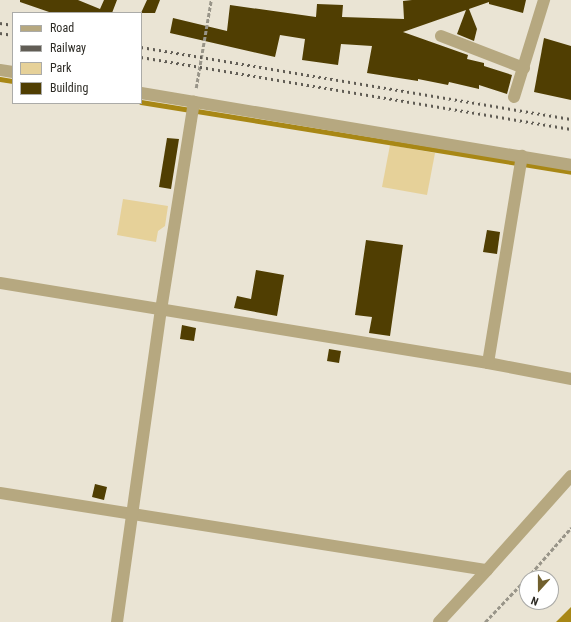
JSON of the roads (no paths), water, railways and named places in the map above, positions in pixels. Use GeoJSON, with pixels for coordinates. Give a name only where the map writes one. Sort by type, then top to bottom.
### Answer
{"type":"FeatureCollection","features":[{"type":"Feature","properties":{"kind":"street"},"geometry":{"type":"LineString","coordinates":[[514,98],[544,0]]}},
{"type":"Feature","properties":{"kind":"street"},"geometry":{"type":"LineString","coordinates":[[441,36],[524,68]]}},
{"type":"Feature","properties":{"kind":"street"},"geometry":{"type":"LineString","coordinates":[[0,70],[12,72]]}},
{"type":"Feature","properties":{"kind":"street"},"geometry":{"type":"LineString","coordinates":[[142,93],[193,103],[571,165]]}},
{"type":"Feature","properties":{"kind":"street"},"geometry":{"type":"LineString","coordinates":[[117,622],[161,310],[193,103]]}},
{"type":"Feature","properties":{"kind":"street"},"geometry":{"type":"LineString","coordinates":[[488,363],[522,157]]}},
{"type":"Feature","properties":{"kind":"street"},"geometry":{"type":"LineString","coordinates":[[0,283],[571,378]]}},
{"type":"Feature","properties":{"kind":"street"},"geometry":{"type":"LineString","coordinates":[[439,622],[571,476]]}},
{"type":"Feature","properties":{"kind":"street"},"geometry":{"type":"LineString","coordinates":[[0,493],[487,570]]}},
{"type":"Feature","properties":{"kind":"waterway"},"geometry":{"type":"LineString","coordinates":[[0,79],[12,81]]}},
{"type":"Feature","properties":{"kind":"waterway"},"geometry":{"type":"LineString","coordinates":[[142,102],[571,172]]}},
{"type":"Feature","properties":{"kind":"railway"},"geometry":{"type":"LineString","coordinates":[[0,23],[12,25]]}},
{"type":"Feature","properties":{"kind":"railway"},"geometry":{"type":"LineString","coordinates":[[0,33],[12,35]]}},
{"type":"Feature","properties":{"kind":"railway"},"geometry":{"type":"LineString","coordinates":[[142,47],[571,119]]}},
{"type":"Feature","properties":{"kind":"railway"},"geometry":{"type":"LineString","coordinates":[[142,57],[571,129]]}}]}
